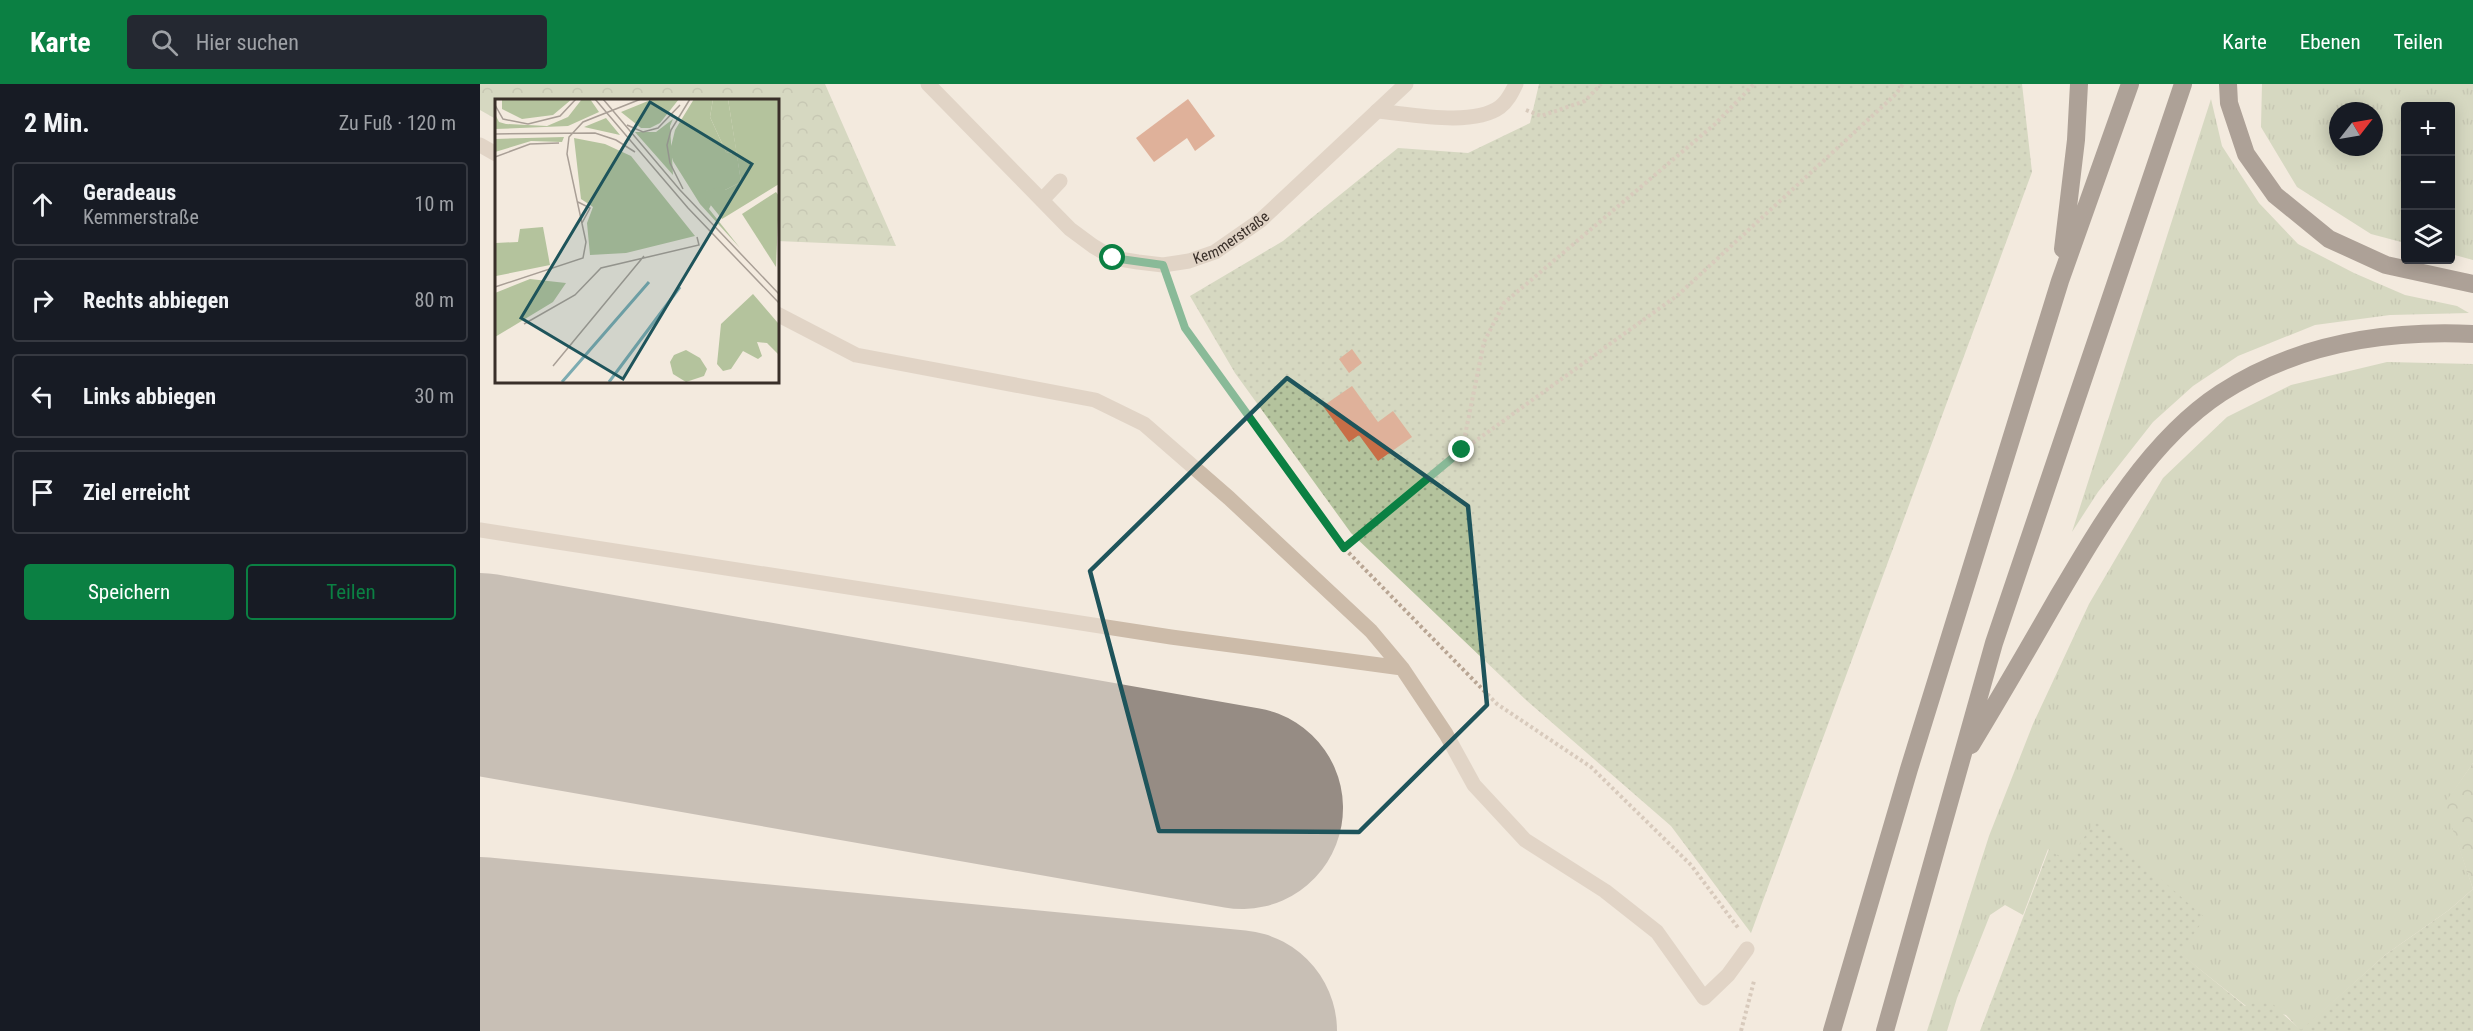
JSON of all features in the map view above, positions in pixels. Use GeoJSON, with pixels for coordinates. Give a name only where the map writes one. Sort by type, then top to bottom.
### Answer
{"type":"FeatureCollection","features":[{"type":"Feature","properties":{"kind":"highway"},"geometry":{"type":"LineString","coordinates":[[2060,281],[2076,140],[2079,84]]}},
{"type":"Feature","properties":{"kind":"highway"},"geometry":{"type":"LineString","coordinates":[[1832,1031],[1908,769],[2060,281],[2130,84]]}},
{"type":"Feature","properties":{"kind":"highway"},"geometry":{"type":"LineString","coordinates":[[1885,1031],[1994,643],[2183,84]]}},
{"type":"Feature","properties":{"kind":"highway"},"geometry":{"type":"LineString","coordinates":[[2228,84],[2229,103],[2246,154],[2275,195],[2329,239],[2386,265],[2473,284]]}},
{"type":"Feature","properties":{"kind":"highway"},"geometry":{"type":"LineString","coordinates":[[1957,770],[2103,522],[2141,468],[2193,414],[2220,394],[2254,374],[2304,353],[2368,337],[2443,332],[2473,334]]}},
{"type":"Feature","properties":{"kind":"street","name":"Kemmerstraße"},"geometry":{"type":"LineString","coordinates":[[927,84],[1070,229],[1113,258],[1163,265],[1189,261],[1215,252],[1261,220],[1406,84]]}},
{"type":"Feature","properties":{"kind":"street"},"geometry":{"type":"LineString","coordinates":[[1377,111],[1472,117],[1489,113],[1505,103],[1516,84]]}},
{"type":"Feature","properties":{"kind":"street"},"geometry":{"type":"LineString","coordinates":[[480,145],[495,153]]}},
{"type":"Feature","properties":{"kind":"street"},"geometry":{"type":"LineString","coordinates":[[1042,200],[1060,181]]}},
{"type":"Feature","properties":{"kind":"street"},"geometry":{"type":"LineString","coordinates":[[778,315],[856,355],[1095,400],[1144,424],[1229,498],[1371,631],[1402,668],[1446,734],[1474,785],[1525,840],[1605,891],[1656,932],[1704,998],[1728,975],[1747,949]]}},
{"type":"Feature","properties":{"kind":"street"},"geometry":{"type":"LineString","coordinates":[[480,530],[1170,637],[1402,668]]}},
{"type":"Feature","properties":{"kind":"path"},"geometry":{"type":"LineString","coordinates":[[1505,103],[1541,116],[1585,101],[1601,84]]}},
{"type":"Feature","properties":{"kind":"path"},"geometry":{"type":"LineString","coordinates":[[1462,450],[1484,342],[1504,303],[1714,124],[1754,84]]}},
{"type":"Feature","properties":{"kind":"path"},"geometry":{"type":"LineString","coordinates":[[1344,548],[1462,450],[1678,294],[1896,94],[1903,84]]}},
{"type":"Feature","properties":{"kind":"path"},"geometry":{"type":"LineString","coordinates":[[1163,265],[1185,328],[1344,548],[1497,704],[1591,766],[1690,866],[1738,925]]}},
{"type":"Feature","properties":{"kind":"highlighted area"},"geometry":{"type":"Polygon","coordinates":[[[1287,378],[1468,506],[1487,705],[1359,832],[1159,831],[1090,571],[1287,378]]]}},
{"type":"Feature","properties":{"kind":"green space"},"geometry":{"type":"Polygon","coordinates":[[[480,84],[825,84],[896,246],[778,241],[778,99],[495,99],[495,118],[480,110],[480,84]]]}},
{"type":"Feature","properties":{"kind":"green space"},"geometry":{"type":"Polygon","coordinates":[[[1539,84],[2022,84],[2032,172],[1751,933],[1671,826],[1526,700],[1351,533],[1235,373],[1190,296],[1283,241],[1398,148],[1468,153],[1530,123],[1539,84]]]}},
{"type":"Feature","properties":{"kind":"green space"},"geometry":{"type":"Polygon","coordinates":[[[2262,84],[2473,84],[2473,260],[2455,255],[2455,102],[2401,102],[2401,242],[2371,234],[2297,187],[2261,127],[2262,84]]]}},
{"type":"Feature","properties":{"kind":"green space"},"geometry":{"type":"Polygon","coordinates":[[[2211,99],[2222,146],[2259,203],[2298,244],[2354,273],[2405,295],[2457,306],[2469,313],[2390,315],[2315,325],[2238,356],[2193,386],[2153,422],[2098,492],[2072,532],[2211,99]]]}},
{"type":"Feature","properties":{"kind":"green space"},"geometry":{"type":"Polygon","coordinates":[[[2387,362],[2473,364],[2473,763],[2445,804],[2473,889],[2449,910],[2385,955],[2301,1031],[2286,1015],[2246,1006],[2048,849],[2023,915],[2005,905],[1990,915],[1957,998],[1947,1031],[1927,1031],[1989,836],[2033,724],[2089,604],[2163,478],[2227,417],[2291,385],[2387,362]]]}},
{"type":"Feature","properties":{"kind":"green space"},"geometry":{"type":"Polygon","coordinates":[[[2473,763],[2473,889],[2444,804],[2473,763]]]}},
{"type":"Feature","properties":{"kind":"green space"},"geometry":{"type":"Polygon","coordinates":[[[2095,821],[2205,918],[2180,953],[2245,1006],[2266,999],[2301,1030],[2385,955],[2449,910],[2473,889],[2473,1031],[1980,1031],[2049,849],[2067,863],[2095,821]]]}},
{"type":"Feature","properties":{"kind":"building"},"geometry":{"type":"Polygon","coordinates":[[[1188,99],[1215,136],[1195,151],[1187,138],[1154,162],[1136,138],[1188,99]]]}},
{"type":"Feature","properties":{"kind":"building"},"geometry":{"type":"Polygon","coordinates":[[[1352,349],[1362,363],[1349,373],[1339,359],[1352,349]]]}},
{"type":"Feature","properties":{"kind":"building"},"geometry":{"type":"Polygon","coordinates":[[[1352,386],[1378,422],[1393,411],[1412,437],[1378,461],[1359,435],[1349,442],[1323,406],[1352,386]]]}},
{"type":"Feature","properties":{"kind":"runway"},"geometry":{"type":"LineString","coordinates":[[480,674],[1242,808]]}},
{"type":"Feature","properties":{"kind":"runway"},"geometry":{"type":"LineString","coordinates":[[480,958],[1236,1031]]}},
{"type":"Feature","properties":{"kind":"route"},"geometry":{"type":"LineString","coordinates":[[1113,258],[1163,265],[1185,328],[1344,548],[1462,450]]}}]}
